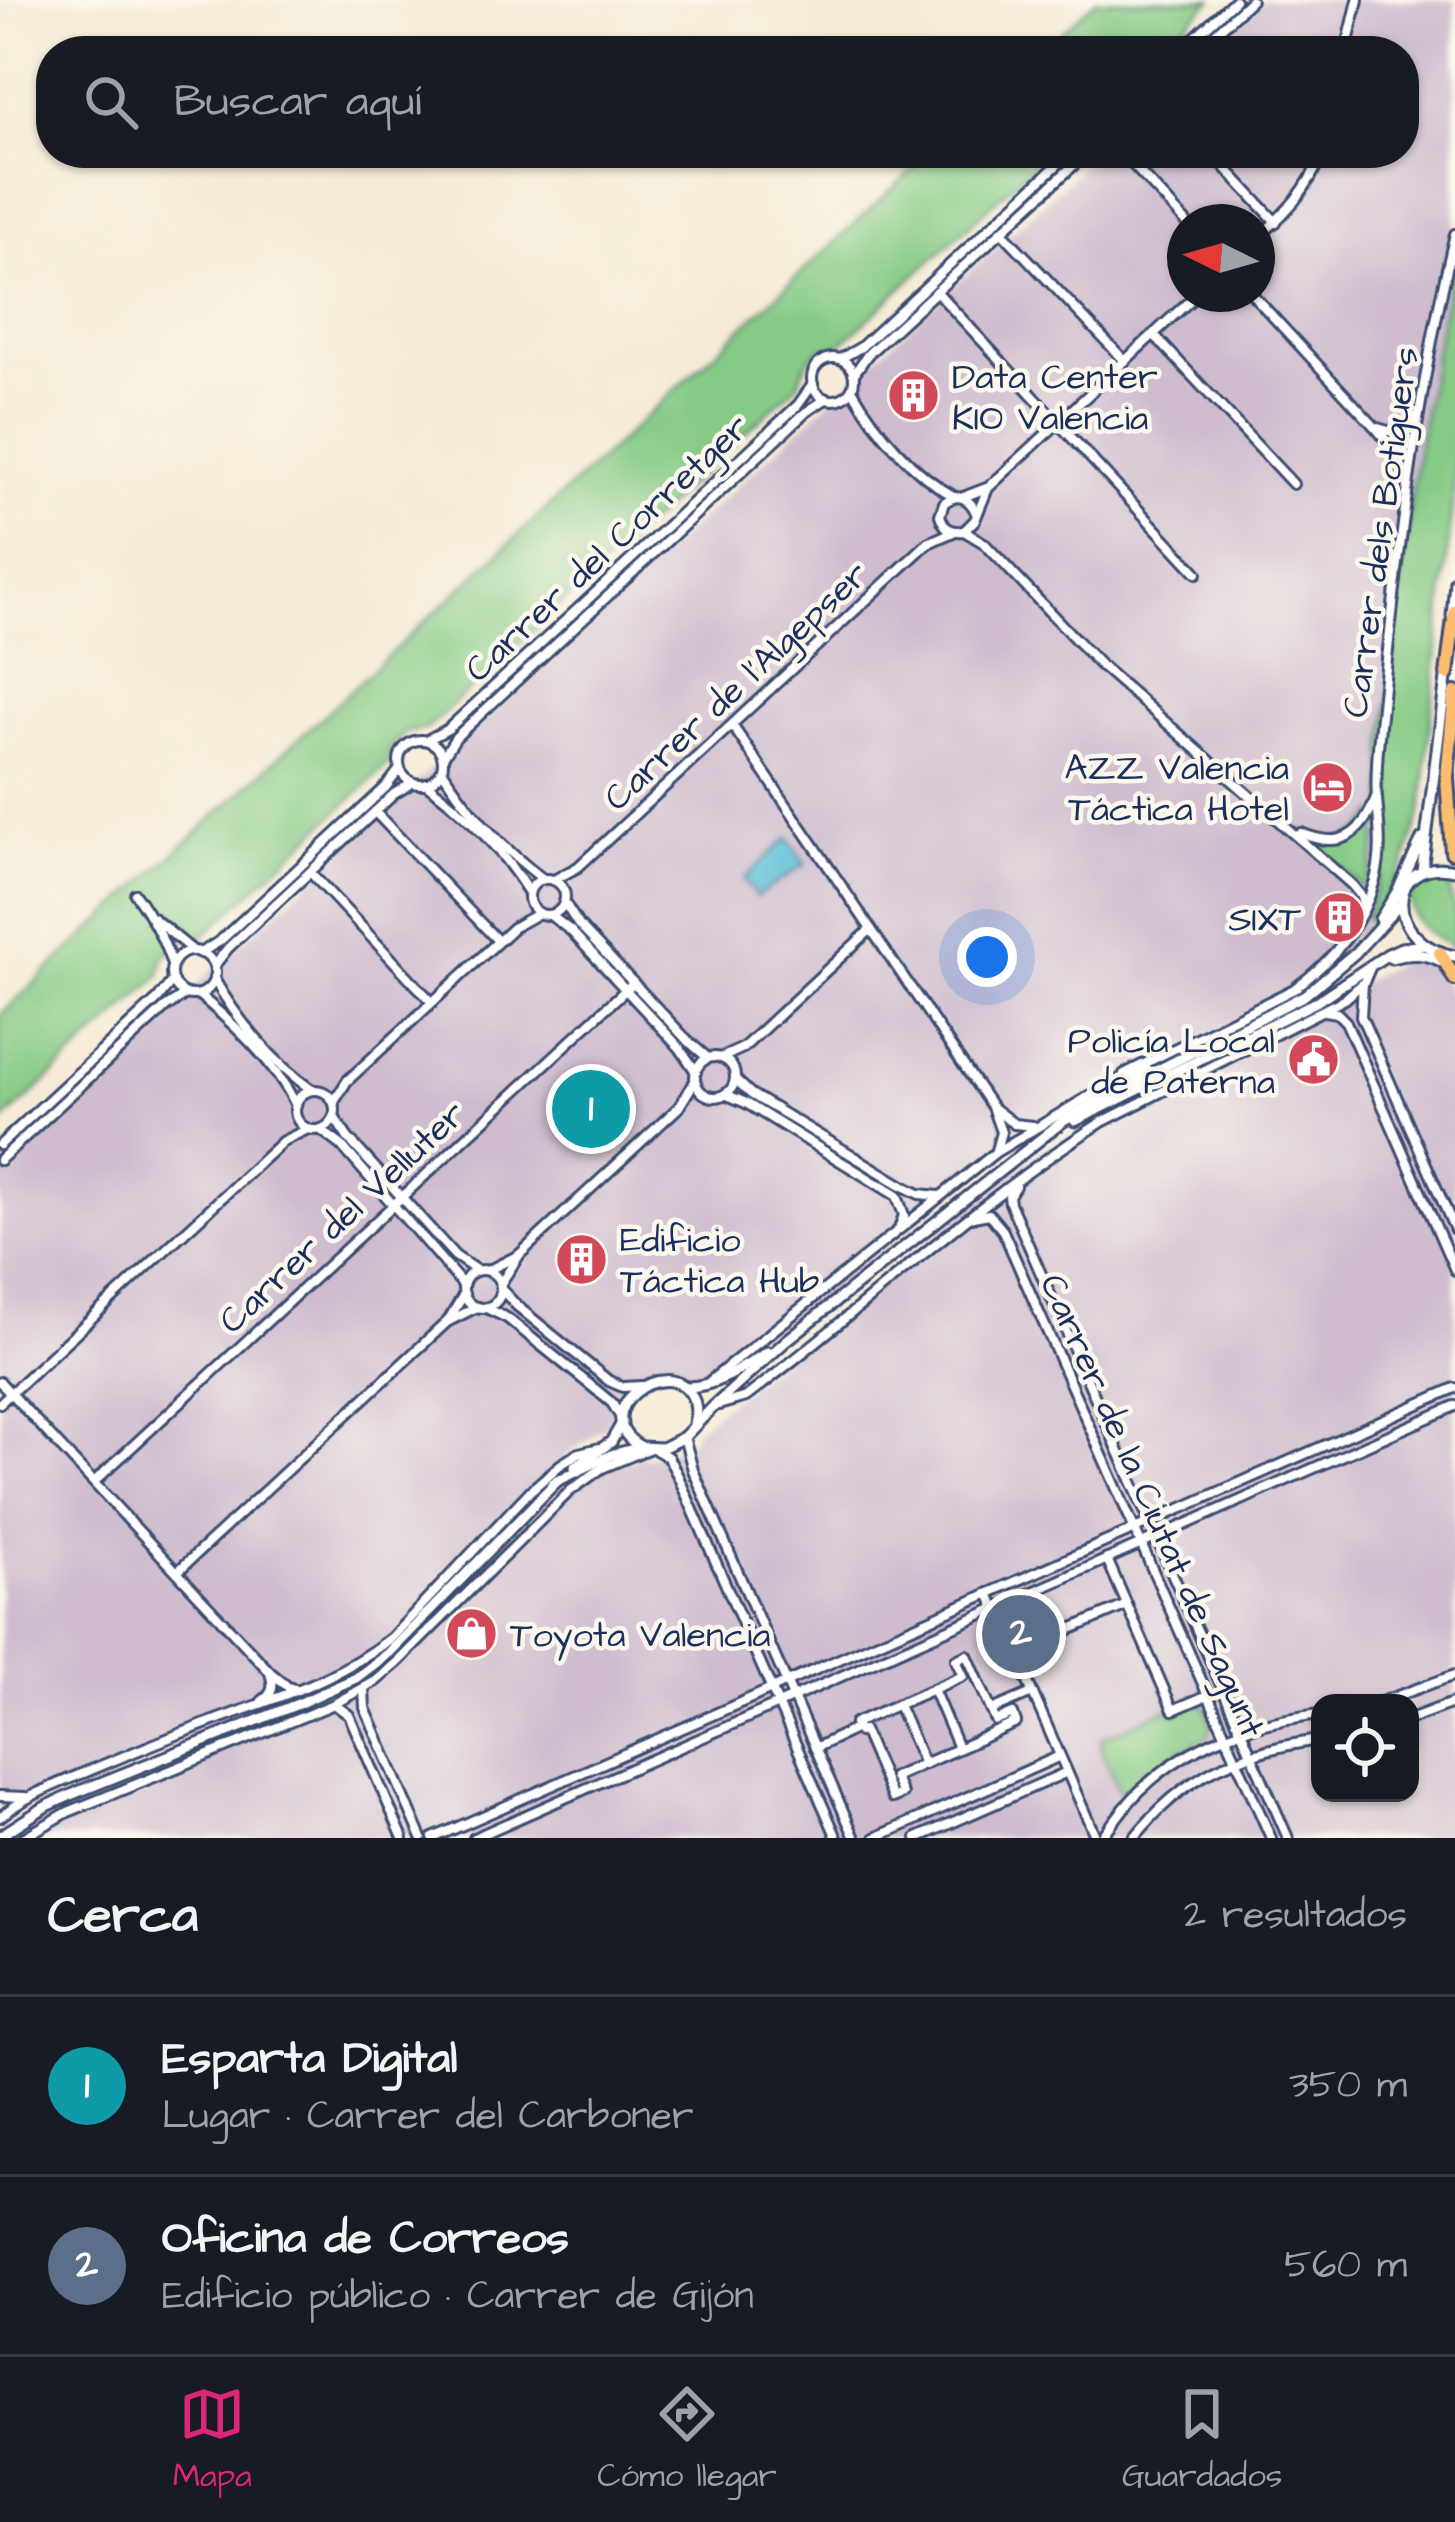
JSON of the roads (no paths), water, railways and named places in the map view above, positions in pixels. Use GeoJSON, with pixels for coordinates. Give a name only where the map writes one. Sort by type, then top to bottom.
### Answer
{"type":"FeatureCollection","features":[{"type":"Feature","properties":{"kind":"main road"},"geometry":{"type":"LineString","coordinates":[[1447,674],[1455,611]]}},
{"type":"Feature","properties":{"kind":"main road"},"geometry":{"type":"LineString","coordinates":[[1452,852],[1447,777],[1455,693]]}},
{"type":"Feature","properties":{"kind":"main road"},"geometry":{"type":"LineString","coordinates":[[1447,958],[1455,979]]}},
{"type":"Feature","properties":{"kind":"street"},"geometry":{"type":"LineString","coordinates":[[1196,36],[1235,0]]}},
{"type":"Feature","properties":{"kind":"street"},"geometry":{"type":"LineString","coordinates":[[1212,36],[1251,0]]}},
{"type":"Feature","properties":{"kind":"street"},"geometry":{"type":"LineString","coordinates":[[1350,36],[1358,0]]}},
{"type":"Feature","properties":{"kind":"street"},"geometry":{"type":"LineString","coordinates":[[867,415],[818,393],[814,371],[822,361],[858,350],[1054,168]]}},
{"type":"Feature","properties":{"kind":"street"},"geometry":{"type":"LineString","coordinates":[[984,543],[972,503],[931,484],[867,415],[852,389],[854,374],[868,355],[1070,168]]}},
{"type":"Feature","properties":{"kind":"street"},"geometry":{"type":"LineString","coordinates":[[1136,168],[1169,204]]}},
{"type":"Feature","properties":{"kind":"street"},"geometry":{"type":"LineString","coordinates":[[1226,168],[1276,221],[1297,200],[1317,168]]}},
{"type":"Feature","properties":{"kind":"street"},"geometry":{"type":"LineString","coordinates":[[1001,231],[1125,361]]}},
{"type":"Feature","properties":{"kind":"street","name":"Carrer dels Botiguers"},"geometry":{"type":"LineString","coordinates":[[684,1386],[710,1381],[996,1152],[1127,1072],[1294,988],[1345,943],[1364,909],[1379,861],[1380,731],[1406,499],[1421,398],[1455,234]]}},
{"type":"Feature","properties":{"kind":"street"},"geometry":{"type":"LineString","coordinates":[[936,291],[1197,573]]}},
{"type":"Feature","properties":{"kind":"street"},"geometry":{"type":"LineString","coordinates":[[928,543],[944,503],[988,487],[1178,312]]}},
{"type":"Feature","properties":{"kind":"street"},"geometry":{"type":"LineString","coordinates":[[1269,312],[1375,427],[1402,464],[1406,499]]}},
{"type":"Feature","properties":{"kind":"street"},"geometry":{"type":"LineString","coordinates":[[1154,334],[1293,484]]}},
{"type":"Feature","properties":{"kind":"street"},"geometry":{"type":"LineString","coordinates":[[840,359],[854,374]]}},
{"type":"Feature","properties":{"kind":"street","name":"Carrer del Corretger"},"geometry":{"type":"LineString","coordinates":[[427,740],[448,729],[798,405],[813,384]]}},
{"type":"Feature","properties":{"kind":"street"},"geometry":{"type":"LineString","coordinates":[[839,400],[852,389]]}},
{"type":"Feature","properties":{"kind":"street"},"geometry":{"type":"LineString","coordinates":[[1375,427],[1403,430],[1414,419],[1421,398]]}},
{"type":"Feature","properties":{"kind":"street","name":"Carrer del Corretger"},"geometry":{"type":"LineString","coordinates":[[443,757],[456,737],[806,412],[826,399]]}},
{"type":"Feature","properties":{"kind":"street"},"geometry":{"type":"LineString","coordinates":[[931,484],[946,529],[984,543],[1100,664],[1352,884],[1364,909]]}},
{"type":"Feature","properties":{"kind":"street"},"geometry":{"type":"LineString","coordinates":[[928,543],[959,532],[975,517],[988,487]]}},
{"type":"Feature","properties":{"kind":"street","name":"Carrer de l'Algepser"},"geometry":{"type":"LineString","coordinates":[[578,867],[928,543]]}},
{"type":"Feature","properties":{"kind":"street"},"geometry":{"type":"LineString","coordinates":[[1422,871],[1455,581]]}},
{"type":"Feature","properties":{"kind":"street"},"geometry":{"type":"LineString","coordinates":[[731,725],[992,1107],[1001,1132],[996,1152]]}},
{"type":"Feature","properties":{"kind":"street"},"geometry":{"type":"LineString","coordinates":[[172,966],[180,955],[220,941],[386,787],[400,769],[405,746],[416,740],[437,746],[443,757],[442,770],[433,781],[412,783],[394,794],[214,966],[214,979],[231,1007],[291,1075],[334,1102]]}},
{"type":"Feature","properties":{"kind":"street"},"geometry":{"type":"LineString","coordinates":[[400,769],[412,783]]}},
{"type":"Feature","properties":{"kind":"street"},"geometry":{"type":"LineString","coordinates":[[442,770],[458,796],[521,862],[564,896],[578,924],[680,1048],[706,1095]]}},
{"type":"Feature","properties":{"kind":"street"},"geometry":{"type":"LineString","coordinates":[[426,784],[451,802],[514,869],[544,914],[572,931],[708,1058],[743,1048],[871,929]]}},
{"type":"Feature","properties":{"kind":"street"},"geometry":{"type":"LineString","coordinates":[[1290,829],[1318,841],[1342,839],[1360,827],[1377,796]]}},
{"type":"Feature","properties":{"kind":"street"},"geometry":{"type":"LineString","coordinates":[[374,812],[498,941]]}},
{"type":"Feature","properties":{"kind":"street"},"geometry":{"type":"LineString","coordinates":[[1367,939],[1397,892],[1425,833]]}},
{"type":"Feature","properties":{"kind":"street"},"geometry":{"type":"LineString","coordinates":[[514,927],[534,884],[578,867]]}},
{"type":"Feature","properties":{"kind":"street"},"geometry":{"type":"LineString","coordinates":[[578,867],[559,910],[514,927],[498,941],[347,1082],[334,1102],[334,1117],[464,1290],[481,1307],[507,1318],[613,1403],[622,1420]]}},
{"type":"Feature","properties":{"kind":"street"},"geometry":{"type":"LineString","coordinates":[[23,1838],[68,1812],[364,1689],[397,1663],[570,1491],[602,1468],[688,1432],[788,1340],[1062,1122],[1305,994],[1355,953],[1401,903],[1409,882],[1422,871],[1455,870]]}},
{"type":"Feature","properties":{"kind":"street"},"geometry":{"type":"LineString","coordinates":[[310,872],[432,1002]]}},
{"type":"Feature","properties":{"kind":"street"},"geometry":{"type":"LineString","coordinates":[[0,1145],[172,981],[167,948],[135,894]]}},
{"type":"Feature","properties":{"kind":"street"},"geometry":{"type":"LineString","coordinates":[[1401,903],[1408,928],[1447,958]]}},
{"type":"Feature","properties":{"kind":"street"},"geometry":{"type":"LineString","coordinates":[[151,916],[214,966]]}},
{"type":"Feature","properties":{"kind":"street"},"geometry":{"type":"LineString","coordinates":[[1034,1144],[1316,1002],[1400,948],[1425,945]]}},
{"type":"Feature","properties":{"kind":"street"},"geometry":{"type":"LineString","coordinates":[[1447,958],[1417,953],[1370,968],[1360,1006],[1455,1230]]}},
{"type":"Feature","properties":{"kind":"street"},"geometry":{"type":"LineString","coordinates":[[0,1160],[166,1007],[186,994],[206,992],[214,979]]}},
{"type":"Feature","properties":{"kind":"street"},"geometry":{"type":"LineString","coordinates":[[172,981],[186,994]]}},
{"type":"Feature","properties":{"kind":"street"},"geometry":{"type":"LineString","coordinates":[[714,1406],[746,1397],[961,1223],[1102,1122],[1323,1011],[1364,982]]}},
{"type":"Feature","properties":{"kind":"street","name":"Carrer del Velluter"},"geometry":{"type":"LineString","coordinates":[[94,1482],[629,986]]}},
{"type":"Feature","properties":{"kind":"street"},"geometry":{"type":"LineString","coordinates":[[199,994],[284,1082],[308,1129]]}},
{"type":"Feature","properties":{"kind":"street"},"geometry":{"type":"LineString","coordinates":[[1323,1011],[1336,1013],[1349,1029],[1455,1270]]}},
{"type":"Feature","properties":{"kind":"street"},"geometry":{"type":"LineString","coordinates":[[1349,1029],[1364,1022]]}},
{"type":"Feature","properties":{"kind":"street"},"geometry":{"type":"LineString","coordinates":[[1111,1083],[1224,1035]]}},
{"type":"Feature","properties":{"kind":"street"},"geometry":{"type":"LineString","coordinates":[[679,1107],[706,1095],[724,1094],[743,1048]]}},
{"type":"Feature","properties":{"kind":"street"},"geometry":{"type":"LineString","coordinates":[[0,1403],[283,1141],[308,1129],[321,1130],[455,1256],[476,1270],[488,1270],[520,1254],[679,1107],[708,1058]]}},
{"type":"Feature","properties":{"kind":"street"},"geometry":{"type":"LineString","coordinates":[[721,1058],[751,1094],[903,1186],[940,1196]]}},
{"type":"Feature","properties":{"kind":"street"},"geometry":{"type":"LineString","coordinates":[[283,1141],[302,1095],[347,1082]]}},
{"type":"Feature","properties":{"kind":"street"},"geometry":{"type":"LineString","coordinates":[[724,1094],[746,1102],[897,1196],[904,1215],[899,1230]]}},
{"type":"Feature","properties":{"kind":"street"},"geometry":{"type":"LineString","coordinates":[[992,1107],[1014,1124],[1035,1126]]}},
{"type":"Feature","properties":{"kind":"street"},"geometry":{"type":"LineString","coordinates":[[321,1130],[334,1117]]}},
{"type":"Feature","properties":{"kind":"street","name":"Carrer de la Ciutat de Sagunt"},"geometry":{"type":"LineString","coordinates":[[1035,1166],[1009,1196],[1288,1838]]}},
{"type":"Feature","properties":{"kind":"street"},"geometry":{"type":"LineString","coordinates":[[897,1196],[903,1186]]}},
{"type":"Feature","properties":{"kind":"street","name":"Carrer de la Ciutat de Sagunt"},"geometry":{"type":"LineString","coordinates":[[961,1223],[989,1214],[1004,1231],[1270,1838]]}},
{"type":"Feature","properties":{"kind":"street"},"geometry":{"type":"LineString","coordinates":[[177,1572],[447,1322],[497,1301],[520,1254]]}},
{"type":"Feature","properties":{"kind":"street","name":"Carrer de la Ciutat de Sagunt"},"geometry":{"type":"LineString","coordinates":[[1017,1260],[1032,1254]]}},
{"type":"Feature","properties":{"kind":"street"},"geometry":{"type":"LineString","coordinates":[[447,1322],[476,1270]]}},
{"type":"Feature","properties":{"kind":"street"},"geometry":{"type":"LineString","coordinates":[[488,1270],[517,1306],[609,1381],[623,1387],[661,1381],[704,1387],[788,1340]]}},
{"type":"Feature","properties":{"kind":"street"},"geometry":{"type":"LineString","coordinates":[[0,1382],[270,1672],[299,1691]]}},
{"type":"Feature","properties":{"kind":"street"},"geometry":{"type":"LineString","coordinates":[[644,1386],[624,1406],[624,1432],[632,1442],[668,1457],[678,1476],[837,1838]]}},
{"type":"Feature","properties":{"kind":"street"},"geometry":{"type":"LineString","coordinates":[[684,1386],[697,1413],[688,1432],[693,1470],[855,1838]]}},
{"type":"Feature","properties":{"kind":"street"},"geometry":{"type":"LineString","coordinates":[[433,1838],[1455,1388]]}},
{"type":"Feature","properties":{"kind":"street"},"geometry":{"type":"LineString","coordinates":[[474,1838],[1455,1406]]}},
{"type":"Feature","properties":{"kind":"street"},"geometry":{"type":"LineString","coordinates":[[0,1836],[44,1808],[338,1688],[373,1666],[553,1484],[611,1442],[622,1420]]}},
{"type":"Feature","properties":{"kind":"street"},"geometry":{"type":"LineString","coordinates":[[0,1817],[27,1797],[133,1752],[335,1675],[391,1638],[544,1478],[579,1453],[601,1448]]}},
{"type":"Feature","properties":{"kind":"street"},"geometry":{"type":"LineString","coordinates":[[553,1484],[611,1455],[648,1449]]}},
{"type":"Feature","properties":{"kind":"street"},"geometry":{"type":"LineString","coordinates":[[1107,1559],[1173,1710],[1208,1695]]}},
{"type":"Feature","properties":{"kind":"street"},"geometry":{"type":"LineString","coordinates":[[988,1593],[1098,1838],[1141,1789],[1172,1763],[1225,1734],[1311,1716]]}},
{"type":"Feature","properties":{"kind":"street"},"geometry":{"type":"LineString","coordinates":[[1015,1653],[1127,1605]]}},
{"type":"Feature","properties":{"kind":"street"},"geometry":{"type":"LineString","coordinates":[[967,1655],[996,1721],[1012,1714],[1016,1723],[894,1777],[902,1794],[892,1798],[855,1723],[933,1689],[963,1676],[956,1660],[967,1655]]}},
{"type":"Feature","properties":{"kind":"street"},"geometry":{"type":"LineString","coordinates":[[257,1705],[270,1696],[274,1685],[270,1672]]}},
{"type":"Feature","properties":{"kind":"street"},"geometry":{"type":"LineString","coordinates":[[1403,1694],[1455,1675]]}},
{"type":"Feature","properties":{"kind":"street"},"geometry":{"type":"LineString","coordinates":[[364,1689],[365,1708],[422,1838]]}},
{"type":"Feature","properties":{"kind":"street"},"geometry":{"type":"LineString","coordinates":[[933,1689],[958,1748]]}},
{"type":"Feature","properties":{"kind":"street"},"geometry":{"type":"LineString","coordinates":[[992,1710],[1032,1693]]}},
{"type":"Feature","properties":{"kind":"street"},"geometry":{"type":"LineString","coordinates":[[1419,1716],[1455,1702]]}},
{"type":"Feature","properties":{"kind":"street"},"geometry":{"type":"LineString","coordinates":[[334,1704],[349,1715],[404,1838]]}},
{"type":"Feature","properties":{"kind":"street"},"geometry":{"type":"LineString","coordinates":[[898,1705],[924,1763]]}},
{"type":"Feature","properties":{"kind":"street"},"geometry":{"type":"LineString","coordinates":[[815,1748],[857,1728]]}},
{"type":"Feature","properties":{"kind":"street"},"geometry":{"type":"LineString","coordinates":[[1134,1838],[1179,1791],[1236,1758],[1311,1742]]}},
{"type":"Feature","properties":{"kind":"street"},"geometry":{"type":"LineString","coordinates":[[875,1838],[1060,1756]]}},
{"type":"Feature","properties":{"kind":"street"},"geometry":{"type":"LineString","coordinates":[[616,1757],[624,1772]]}},
{"type":"Feature","properties":{"kind":"street"},"geometry":{"type":"LineString","coordinates":[[917,1838],[1066,1772]]}},
{"type":"Feature","properties":{"kind":"street"},"geometry":{"type":"LineString","coordinates":[[0,1796],[27,1797]]}},
{"type":"Feature","properties":{"kind":"water"},"geometry":{"type":"Polygon","coordinates":[[[788,838],[805,864],[756,897],[744,879],[788,838]]]}},
{"type":"Feature","properties":{"kind":"place","name":"Data Center KIO Valencia"},"geometry":{"type":"Point","coordinates":[913,396]}},
{"type":"Feature","properties":{"kind":"place","name":"AZZ Valencia Táctica Hotel"},"geometry":{"type":"Point","coordinates":[1328,787]}},
{"type":"Feature","properties":{"kind":"place","name":"SIXT"},"geometry":{"type":"Point","coordinates":[1340,917]}},
{"type":"Feature","properties":{"kind":"place","name":"Policía Local de Paterna"},"geometry":{"type":"Point","coordinates":[1314,1060]}},
{"type":"Feature","properties":{"kind":"place","name":"Esparta Digital"},"geometry":{"type":"Point","coordinates":[591,1109]}},
{"type":"Feature","properties":{"kind":"place","name":"Edificio Táctica Hub"},"geometry":{"type":"Point","coordinates":[581,1259]}},
{"type":"Feature","properties":{"kind":"place","name":"Toyota Valencia"},"geometry":{"type":"Point","coordinates":[471,1633]}},
{"type":"Feature","properties":{"kind":"place","name":"Oficina de Correos"},"geometry":{"type":"Point","coordinates":[1021,1634]}}]}
